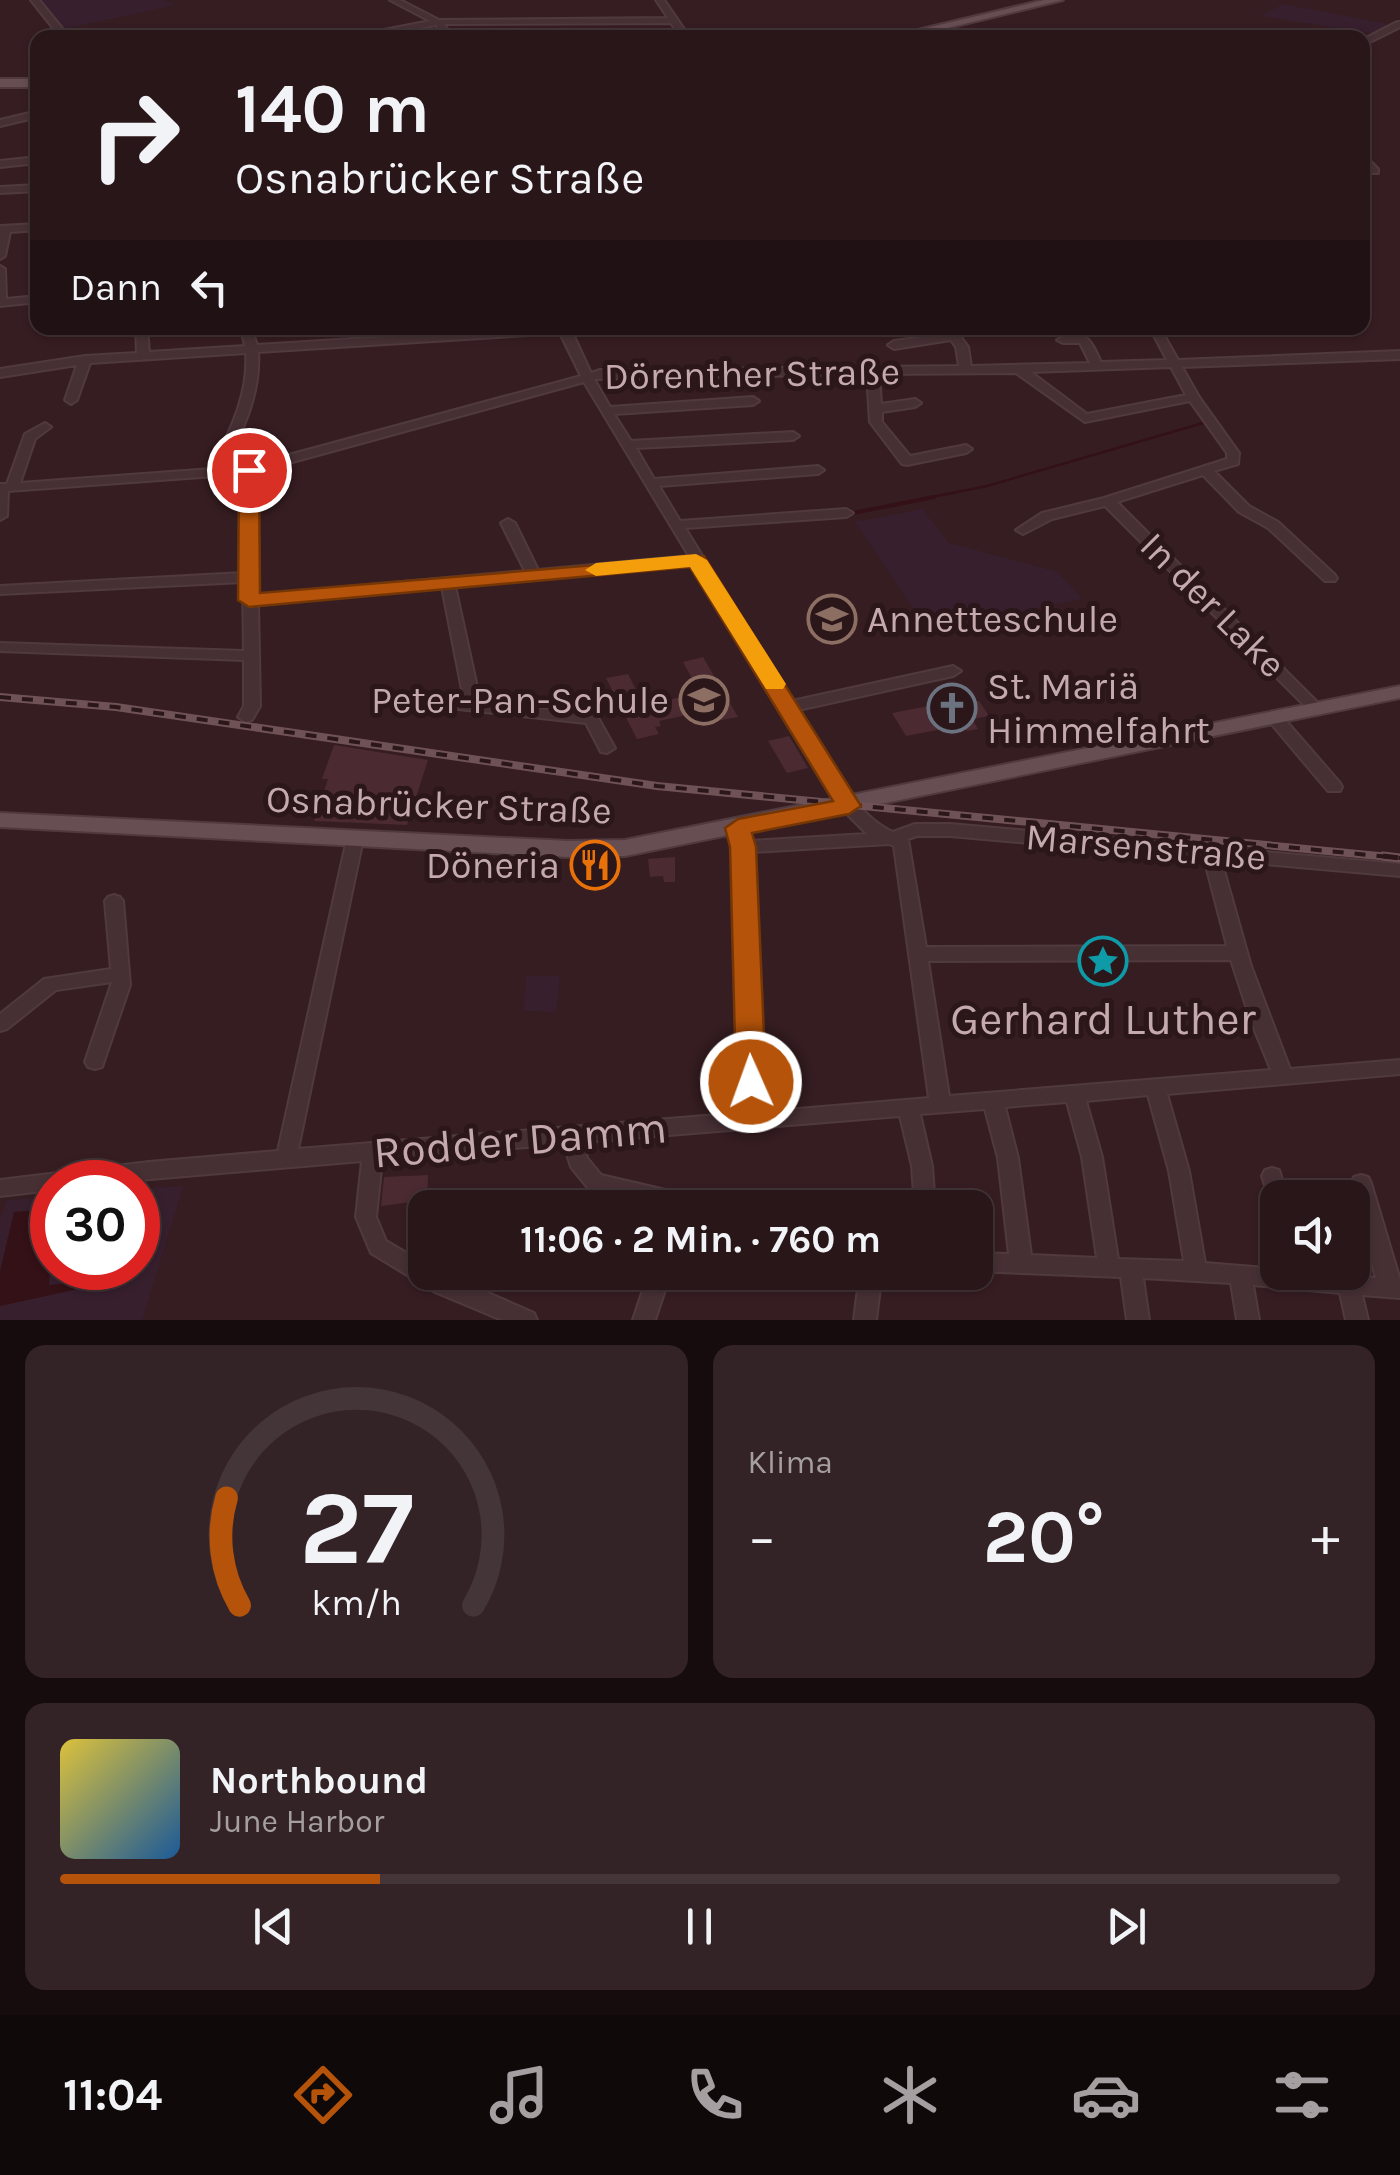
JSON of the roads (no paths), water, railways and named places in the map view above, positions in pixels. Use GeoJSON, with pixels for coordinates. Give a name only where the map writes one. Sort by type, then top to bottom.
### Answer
{"type":"FeatureCollection","features":[{"type":"Feature","properties":{"kind":"main road"},"geometry":{"type":"LineString","coordinates":[[925,30],[1058,0]]}},
{"type":"Feature","properties":{"kind":"main road"},"geometry":{"type":"LineString","coordinates":[[0,82],[30,83]]}},
{"type":"Feature","properties":{"kind":"main road","name":"Osnabrücker Straße"},"geometry":{"type":"LineString","coordinates":[[0,820],[626,848],[741,837],[849,806],[1400,692]]}},
{"type":"Feature","properties":{"kind":"street"},"geometry":{"type":"LineString","coordinates":[[35,0],[59,30]]}},
{"type":"Feature","properties":{"kind":"street"},"geometry":{"type":"LineString","coordinates":[[394,0],[438,22],[444,30]]}},
{"type":"Feature","properties":{"kind":"street"},"geometry":{"type":"LineString","coordinates":[[660,0],[681,30]]}},
{"type":"Feature","properties":{"kind":"street"},"geometry":{"type":"LineString","coordinates":[[392,30],[438,22],[674,20]]}},
{"type":"Feature","properties":{"kind":"street"},"geometry":{"type":"LineString","coordinates":[[1370,40],[1400,24]]}},
{"type":"Feature","properties":{"kind":"street"},"geometry":{"type":"LineString","coordinates":[[0,123],[30,116]]}},
{"type":"Feature","properties":{"kind":"street"},"geometry":{"type":"LineString","coordinates":[[0,164],[30,161]]}},
{"type":"Feature","properties":{"kind":"street"},"geometry":{"type":"LineString","coordinates":[[1370,164],[1376,170]]}},
{"type":"Feature","properties":{"kind":"street"},"geometry":{"type":"LineString","coordinates":[[0,190],[30,188]]}},
{"type":"Feature","properties":{"kind":"street"},"geometry":{"type":"LineString","coordinates":[[0,256],[3,229],[30,227]]}},
{"type":"Feature","properties":{"kind":"street"},"geometry":{"type":"LineString","coordinates":[[0,269],[0,303],[30,300]]}},
{"type":"Feature","properties":{"kind":"street"},"geometry":{"type":"LineString","coordinates":[[142,335],[144,356]]}},
{"type":"Feature","properties":{"kind":"street"},"geometry":{"type":"LineString","coordinates":[[216,474],[249,402],[254,350],[249,335]]}},
{"type":"Feature","properties":{"kind":"street"},"geometry":{"type":"LineString","coordinates":[[0,373],[85,360],[466,335]]}},
{"type":"Feature","properties":{"kind":"street"},"geometry":{"type":"LineString","coordinates":[[568,335],[606,411],[849,806],[871,830],[902,844],[940,1103]]}},
{"type":"Feature","properties":{"kind":"street"},"geometry":{"type":"LineString","coordinates":[[894,345],[939,335]]}},
{"type":"Feature","properties":{"kind":"street"},"geometry":{"type":"LineString","coordinates":[[954,335],[962,347],[966,370]]}},
{"type":"Feature","properties":{"kind":"street"},"geometry":{"type":"LineString","coordinates":[[1159,335],[1193,397],[1233,453],[1232,461],[1206,471],[1244,509],[1273,525],[1330,578]]}},
{"type":"Feature","properties":{"kind":"street"},"geometry":{"type":"LineString","coordinates":[[1063,340],[1084,340],[1098,366]]}},
{"type":"Feature","properties":{"kind":"street","name":"Dörenther Straße"},"geometry":{"type":"LineString","coordinates":[[5,488],[249,470],[586,377],[616,373],[1019,369],[1400,355]]}},
{"type":"Feature","properties":{"kind":"street"},"geometry":{"type":"LineString","coordinates":[[71,400],[85,360]]}},
{"type":"Feature","properties":{"kind":"street"},"geometry":{"type":"LineString","coordinates":[[1019,369],[1086,418],[1193,397]]}},
{"type":"Feature","properties":{"kind":"street"},"geometry":{"type":"LineString","coordinates":[[873,372],[876,422],[907,461],[966,449]]}},
{"type":"Feature","properties":{"kind":"street"},"geometry":{"type":"LineString","coordinates":[[606,411],[753,402]]}},
{"type":"Feature","properties":{"kind":"street"},"geometry":{"type":"LineString","coordinates":[[874,409],[915,403]]}},
{"type":"Feature","properties":{"kind":"street"},"geometry":{"type":"LineString","coordinates":[[0,516],[5,488],[30,436],[45,427]]}},
{"type":"Feature","properties":{"kind":"street"},"geometry":{"type":"LineString","coordinates":[[627,445],[794,436]]}},
{"type":"Feature","properties":{"kind":"street"},"geometry":{"type":"LineString","coordinates":[[246,717],[252,706],[249,470]]}},
{"type":"Feature","properties":{"kind":"street"},"geometry":{"type":"LineString","coordinates":[[650,482],[818,470]]}},
{"type":"Feature","properties":{"kind":"street","name":"In der Lake"},"geometry":{"type":"LineString","coordinates":[[1023,530],[1047,516],[1206,471]]}},
{"type":"Feature","properties":{"kind":"street","name":"In der Lake"},"geometry":{"type":"LineString","coordinates":[[1108,501],[1317,710]]}},
{"type":"Feature","properties":{"kind":"street"},"geometry":{"type":"LineString","coordinates":[[675,525],[846,514]]}},
{"type":"Feature","properties":{"kind":"street"},"geometry":{"type":"LineString","coordinates":[[508,523],[534,576]]}},
{"type":"Feature","properties":{"kind":"street"},"geometry":{"type":"LineString","coordinates":[[249,600],[696,560]]}},
{"type":"Feature","properties":{"kind":"street"},"geometry":{"type":"LineString","coordinates":[[0,590],[248,577]]}},
{"type":"Feature","properties":{"kind":"street"},"geometry":{"type":"LineString","coordinates":[[448,584],[472,705]]}},
{"type":"Feature","properties":{"kind":"street"},"geometry":{"type":"LineString","coordinates":[[0,648],[251,656]]}},
{"type":"Feature","properties":{"kind":"street"},"geometry":{"type":"LineString","coordinates":[[789,707],[953,671]]}},
{"type":"Feature","properties":{"kind":"street"},"geometry":{"type":"LineString","coordinates":[[409,700],[591,720],[607,748]]}},
{"type":"Feature","properties":{"kind":"street"},"geometry":{"type":"LineString","coordinates":[[1275,718],[1334,787]]}},
{"type":"Feature","properties":{"kind":"street","name":"Marsenstraße"},"geometry":{"type":"LineString","coordinates":[[894,838],[914,830],[950,830],[1400,870]]}},
{"type":"Feature","properties":{"kind":"street"},"geometry":{"type":"LineString","coordinates":[[741,837],[752,1121]]}},
{"type":"Feature","properties":{"kind":"street","name":"Osnabrücker Straße"},"geometry":{"type":"LineString","coordinates":[[741,837],[894,838]]}},
{"type":"Feature","properties":{"kind":"street"},"geometry":{"type":"LineString","coordinates":[[286,1160],[355,838]]}},
{"type":"Feature","properties":{"kind":"street"},"geometry":{"type":"LineString","coordinates":[[1211,853],[1235,953],[1282,1076]]}},
{"type":"Feature","properties":{"kind":"street"},"geometry":{"type":"LineString","coordinates":[[95,1062],[121,985],[114,901]]}},
{"type":"Feature","properties":{"kind":"street"},"geometry":{"type":"LineString","coordinates":[[918,954],[1235,953]]}},
{"type":"Feature","properties":{"kind":"street"},"geometry":{"type":"LineString","coordinates":[[0,1024],[51,984],[121,974]]}},
{"type":"Feature","properties":{"kind":"street","name":"Rodder Damm"},"geometry":{"type":"LineString","coordinates":[[0,1188],[150,1170],[1400,1066]]}},
{"type":"Feature","properties":{"kind":"street"},"geometry":{"type":"LineString","coordinates":[[1154,1086],[1179,1171],[1196,1271]]}},
{"type":"Feature","properties":{"kind":"street"},"geometry":{"type":"LineString","coordinates":[[1074,1093],[1138,1320]]}},
{"type":"Feature","properties":{"kind":"street"},"geometry":{"type":"LineString","coordinates":[[993,1100],[1008,1158],[1021,1264]]}},
{"type":"Feature","properties":{"kind":"street"},"geometry":{"type":"LineString","coordinates":[[908,1106],[924,1190]]}},
{"type":"Feature","properties":{"kind":"street"},"geometry":{"type":"LineString","coordinates":[[571,1134],[578,1161],[595,1182],[627,1190]]}},
{"type":"Feature","properties":{"kind":"street"},"geometry":{"type":"LineString","coordinates":[[373,1152],[366,1217],[378,1247],[443,1285],[526,1320]]}},
{"type":"Feature","properties":{"kind":"street"},"geometry":{"type":"LineString","coordinates":[[1272,1176],[1273,1180]]}},
{"type":"Feature","properties":{"kind":"street"},"geometry":{"type":"LineString","coordinates":[[1370,1210],[1395,1288],[1370,1286]]}},
{"type":"Feature","properties":{"kind":"street"},"geometry":{"type":"LineString","coordinates":[[993,1263],[1260,1275]]}},
{"type":"Feature","properties":{"kind":"street"},"geometry":{"type":"LineString","coordinates":[[1240,1274],[1248,1320]]}},
{"type":"Feature","properties":{"kind":"street"},"geometry":{"type":"LineString","coordinates":[[644,1320],[654,1290]]}},
{"type":"Feature","properties":{"kind":"street"},"geometry":{"type":"LineString","coordinates":[[866,1320],[869,1290]]}},
{"type":"Feature","properties":{"kind":"street"},"geometry":{"type":"LineString","coordinates":[[1350,1290],[1357,1320]]}},
{"type":"Feature","properties":{"kind":"waterway"},"geometry":{"type":"LineString","coordinates":[[922,499],[987,486],[1203,423]]}},
{"type":"Feature","properties":{"kind":"waterway"},"geometry":{"type":"LineString","coordinates":[[853,513],[934,497]]}},
{"type":"Feature","properties":{"kind":"railway"},"geometry":{"type":"LineString","coordinates":[[0,697],[116,707],[657,786],[1400,858],[1383,856]]}},
{"type":"Feature","properties":{"kind":"place","name":"Annetteschule"},"geometry":{"type":"Point","coordinates":[832,619]}},
{"type":"Feature","properties":{"kind":"place","name":"Peter-Pan-Schule"},"geometry":{"type":"Point","coordinates":[704,700]}},
{"type":"Feature","properties":{"kind":"place","name":"St. Mariä Himmelfahrt"},"geometry":{"type":"Point","coordinates":[952,708]}},
{"type":"Feature","properties":{"kind":"place","name":"Döneria"},"geometry":{"type":"Point","coordinates":[595,865]}},
{"type":"Feature","properties":{"kind":"place","name":"Gerhard Luther"},"geometry":{"type":"Point","coordinates":[1103,961]}}]}
